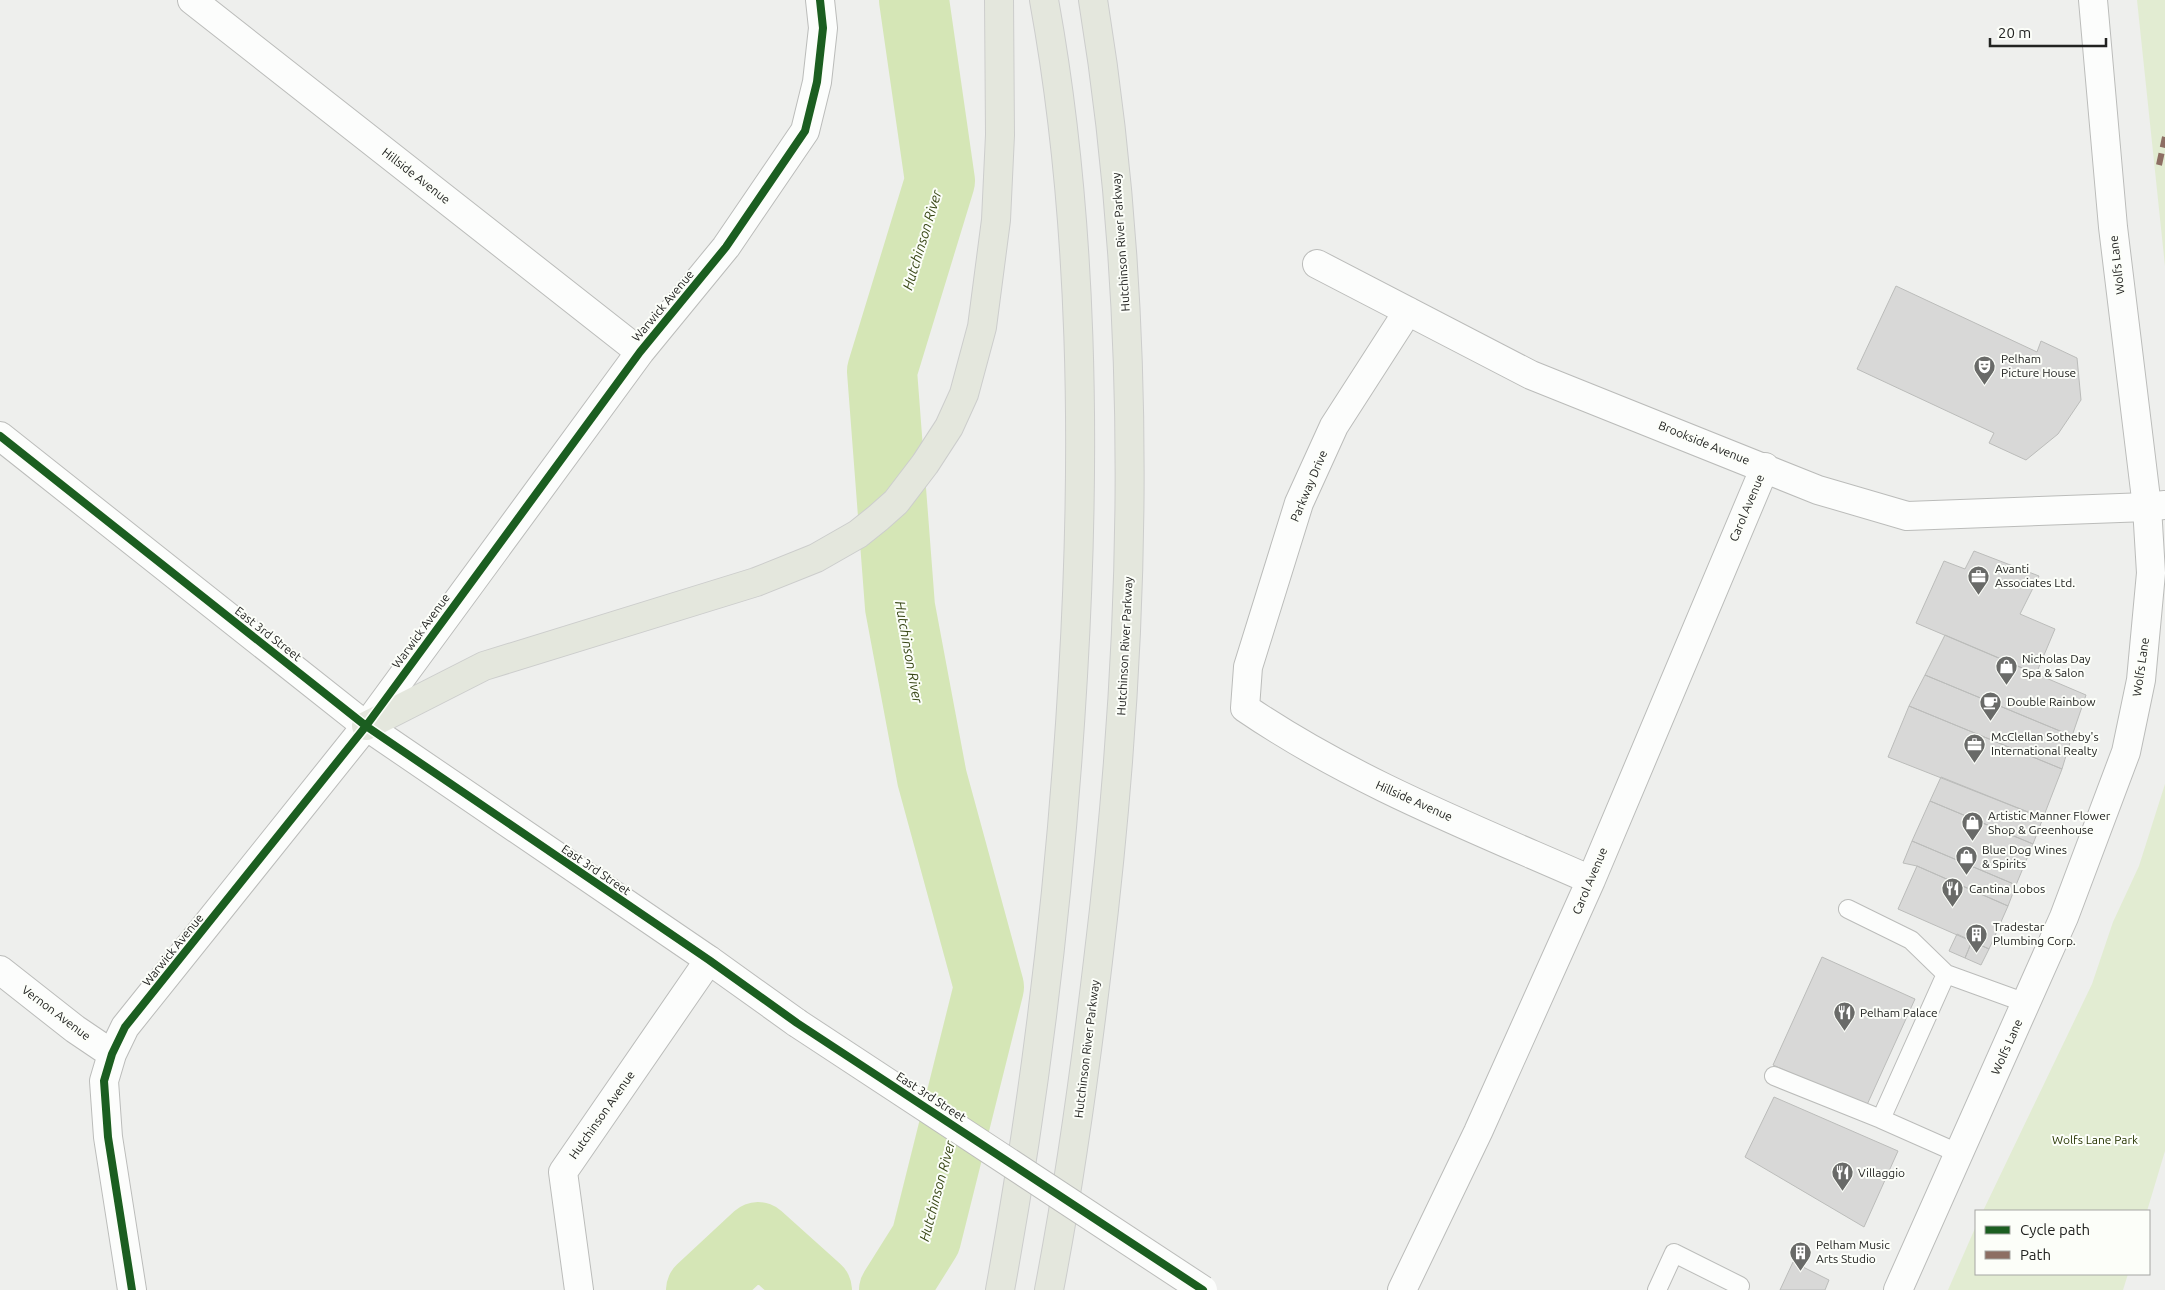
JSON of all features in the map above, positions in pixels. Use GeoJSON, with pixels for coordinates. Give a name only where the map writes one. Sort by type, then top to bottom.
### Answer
{"type":"FeatureCollection","features":[{"type":"Feature","properties":{"kind":"highway"},"geometry":{"type":"LineString","coordinates":[[366,726],[484,666],[756,582],[828,552],[858,534],[878,518],[910,485],[949,427],[969,377],[982,326],[996,220],[1000,135],[999,0]]}},
{"type":"Feature","properties":{"kind":"highway"},"geometry":{"type":"LineString","coordinates":[[1000,1290],[1026,1133],[1065,801],[1080,538],[1080,402],[1072,240],[1066,168],[1044,0]]}},
{"type":"Feature","properties":{"kind":"highway","name":"Hutchinson River Parkway"},"geometry":{"type":"LineString","coordinates":[[1049,1290],[1077,1125],[1112,847],[1121,733],[1130,541],[1128,354],[1121,236],[1110,115],[1093,0]]}},
{"type":"Feature","properties":{"kind":"street","name":"Hillside Avenue"},"geometry":{"type":"LineString","coordinates":[[192,0],[640,352]]}},
{"type":"Feature","properties":{"kind":"street","name":"Warwick Avenue"},"geometry":{"type":"LineString","coordinates":[[132,1290],[108,1137],[104,1081],[112,1054],[125,1027],[366,726],[640,352],[726,248],[805,131],[816,82],[822,37],[820,0]]}},
{"type":"Feature","properties":{"kind":"street","name":"Wolfs Lane"},"geometry":{"type":"LineString","coordinates":[[1898,1290],[2064,917],[2126,752],[2141,680],[2156,506],[2113,227],[2093,0]]}},
{"type":"Feature","properties":{"kind":"street","name":"Brookside Avenue"},"geometry":{"type":"LineString","coordinates":[[1317,264],[1531,374],[1818,490],[1907,516],[2156,506]]}},
{"type":"Feature","properties":{"kind":"street","name":"Parkway Drive"},"geometry":{"type":"LineString","coordinates":[[1245,708],[1248,668],[1299,503],[1334,426],[1408,311]]}},
{"type":"Feature","properties":{"kind":"street","name":"East 3rd Street"},"geometry":{"type":"LineString","coordinates":[[0,436],[366,726],[709,960],[797,1023],[1202,1290]]}},
{"type":"Feature","properties":{"kind":"street","name":"Carol Avenue"},"geometry":{"type":"LineString","coordinates":[[1402,1290],[1478,1132],[1591,880],[1765,467]]}},
{"type":"Feature","properties":{"kind":"street","name":"Hillside Avenue"},"geometry":{"type":"LineString","coordinates":[[1245,708],[1287,736],[1373,783],[1591,880]]}},
{"type":"Feature","properties":{"kind":"street","name":"Hutchinson Avenue"},"geometry":{"type":"LineString","coordinates":[[579,1290],[563,1172],[709,960]]}},
{"type":"Feature","properties":{"kind":"street","name":"Vernon Avenue"},"geometry":{"type":"LineString","coordinates":[[0,970],[76,1029],[112,1054]]}},
{"type":"Feature","properties":{"kind":"lane"},"geometry":{"type":"LineString","coordinates":[[1848,909],[1911,940],[1946,974],[2026,1002]]}},
{"type":"Feature","properties":{"kind":"lane"},"geometry":{"type":"LineString","coordinates":[[1881,1119],[1946,974]]}},
{"type":"Feature","properties":{"kind":"lane"},"geometry":{"type":"LineString","coordinates":[[1774,1076],[1881,1119],[1960,1154]]}},
{"type":"Feature","properties":{"kind":"lane"},"geometry":{"type":"LineString","coordinates":[[1657,1290],[1674,1253],[1740,1286]]}},
{"type":"Feature","properties":{"kind":"green space"},"geometry":{"type":"Polygon","coordinates":[[[2137,0],[2165,0],[2165,266],[2137,0]]]}},
{"type":"Feature","properties":{"kind":"green space","name":"Wolfs Lane Park"},"geometry":{"type":"Polygon","coordinates":[[[2165,784],[2165,1151],[2147,1210],[1983,1210],[2092,984],[2113,922],[2139,866],[2165,784]]]}},
{"type":"Feature","properties":{"kind":"green space"},"geometry":{"type":"Polygon","coordinates":[[[1975,1228],[1975,1275],[2128,1275],[2123,1290],[1948,1290],[1975,1228]]]}},
{"type":"Feature","properties":{"kind":"building","name":"Pelham Picture House"},"geometry":{"type":"Polygon","coordinates":[[[1896,286],[2037,352],[2041,341],[2077,358],[2081,400],[2058,434],[2026,460],[1989,443],[1994,433],[1857,369],[1896,286]]]}},
{"type":"Feature","properties":{"kind":"building","name":"Avanti Associates Ltd."},"geometry":{"type":"Polygon","coordinates":[[[1974,551],[2039,576],[2020,614],[2055,629],[2036,674],[1916,623],[1944,561],[1965,569],[1974,551]]]}},
{"type":"Feature","properties":{"kind":"building","name":"Nicholas Day Spa & Salon"},"geometry":{"type":"Polygon","coordinates":[[[1945,635],[2086,695],[2072,736],[1925,675],[1945,635]]]}},
{"type":"Feature","properties":{"kind":"building","name":"Double Rainbow"},"geometry":{"type":"Polygon","coordinates":[[[1925,675],[2072,736],[2062,769],[1909,706],[1925,675]]]}},
{"type":"Feature","properties":{"kind":"building","name":"McClellan Sotheby's International Realty"},"geometry":{"type":"Polygon","coordinates":[[[1909,706],[2062,769],[2043,818],[1888,757],[1909,706]]]}},
{"type":"Feature","properties":{"kind":"building"},"geometry":{"type":"Polygon","coordinates":[[[1941,777],[2043,818],[2033,844],[1930,801],[1941,777]]]}},
{"type":"Feature","properties":{"kind":"building","name":"Artistic Manner Flower Shop & Greenhouse"},"geometry":{"type":"Polygon","coordinates":[[[1930,801],[2033,844],[2016,885],[1912,841],[1930,801]]]}},
{"type":"Feature","properties":{"kind":"building","name":"Blue Dog Wines & Spirits"},"geometry":{"type":"Polygon","coordinates":[[[1912,841],[2016,885],[2008,906],[1917,866],[1903,863],[1912,841]]]}},
{"type":"Feature","properties":{"kind":"building","name":"Cantina Lobos"},"geometry":{"type":"Polygon","coordinates":[[[1917,866],[2008,906],[1989,949],[1898,909],[1917,866]]]}},
{"type":"Feature","properties":{"kind":"building"},"geometry":{"type":"Polygon","coordinates":[[[1957,934],[1972,941],[1965,958],[1949,951],[1957,934]]]}},
{"type":"Feature","properties":{"kind":"building","name":"Tradestar Plumbing Corp."},"geometry":{"type":"Polygon","coordinates":[[[1972,941],[1989,949],[1981,965],[1965,958],[1972,941]]]}},
{"type":"Feature","properties":{"kind":"building","name":"Pelham Palace"},"geometry":{"type":"Polygon","coordinates":[[[1822,957],[1915,999],[1866,1107],[1773,1065],[1822,957]]]}},
{"type":"Feature","properties":{"kind":"building","name":"Villaggio"},"geometry":{"type":"Polygon","coordinates":[[[1774,1097],[1898,1151],[1864,1227],[1745,1157],[1774,1097]]]}},
{"type":"Feature","properties":{"kind":"building","name":"Pelham Music Arts Studio"},"geometry":{"type":"Polygon","coordinates":[[[1793,1262],[1829,1280],[1825,1290],[1780,1290],[1793,1262]]]}},
{"type":"Feature","properties":{"kind":"waterway","name":"Hutchinson River"},"geometry":{"type":"LineString","coordinates":[[894,1290],[926,1239],[989,987],[932,778],[900,607],[882,371],[940,181],[914,0]]}},
{"type":"Feature","properties":{"kind":"waterway","name":"Hutchinson River"},"geometry":{"type":"LineString","coordinates":[[701,1290],[758,1237],[817,1290]]}},
{"type":"Feature","properties":{"kind":"marked path"},"geometry":{"type":"LineString","coordinates":[[2159,165],[2165,137]]}},
{"type":"Feature","properties":{"kind":"cycle path"},"geometry":{"type":"LineString","coordinates":[[132,1290],[108,1137],[104,1081],[112,1054],[125,1027],[366,726],[640,352],[726,247],[805,131],[817,82],[823,28],[820,0]]}},
{"type":"Feature","properties":{"kind":"cycle path"},"geometry":{"type":"LineString","coordinates":[[0,436],[366,726],[709,960],[797,1023],[1203,1290]]}},
{"type":"Feature","properties":{"kind":"place","name":"Pelham Picture House"},"geometry":{"type":"Point","coordinates":[1985,385]}},
{"type":"Feature","properties":{"kind":"place","name":"Avanti Associates Ltd."},"geometry":{"type":"Point","coordinates":[1979,595]}},
{"type":"Feature","properties":{"kind":"place","name":"Nicholas Day Spa & Salon"},"geometry":{"type":"Point","coordinates":[2006,685]}},
{"type":"Feature","properties":{"kind":"place","name":"Double Rainbow"},"geometry":{"type":"Point","coordinates":[1991,721]}},
{"type":"Feature","properties":{"kind":"place","name":"McClellan Sotheby's International Realty"},"geometry":{"type":"Point","coordinates":[1975,763]}},
{"type":"Feature","properties":{"kind":"place","name":"Artistic Manner Flower Shop & Greenhouse"},"geometry":{"type":"Point","coordinates":[1972,842]}},
{"type":"Feature","properties":{"kind":"place","name":"Blue Dog Wines & Spirits"},"geometry":{"type":"Point","coordinates":[1966,876]}},
{"type":"Feature","properties":{"kind":"place","name":"Cantina Lobos"},"geometry":{"type":"Point","coordinates":[1953,908]}},
{"type":"Feature","properties":{"kind":"place","name":"Tradestar Plumbing Corp."},"geometry":{"type":"Point","coordinates":[1977,953]}},
{"type":"Feature","properties":{"kind":"place","name":"Pelham Palace"},"geometry":{"type":"Point","coordinates":[1844,1032]}},
{"type":"Feature","properties":{"kind":"place","name":"Villaggio"},"geometry":{"type":"Point","coordinates":[1842,1192]}},
{"type":"Feature","properties":{"kind":"place","name":"Pelham Music Arts Studio"},"geometry":{"type":"Point","coordinates":[1800,1271]}}]}
